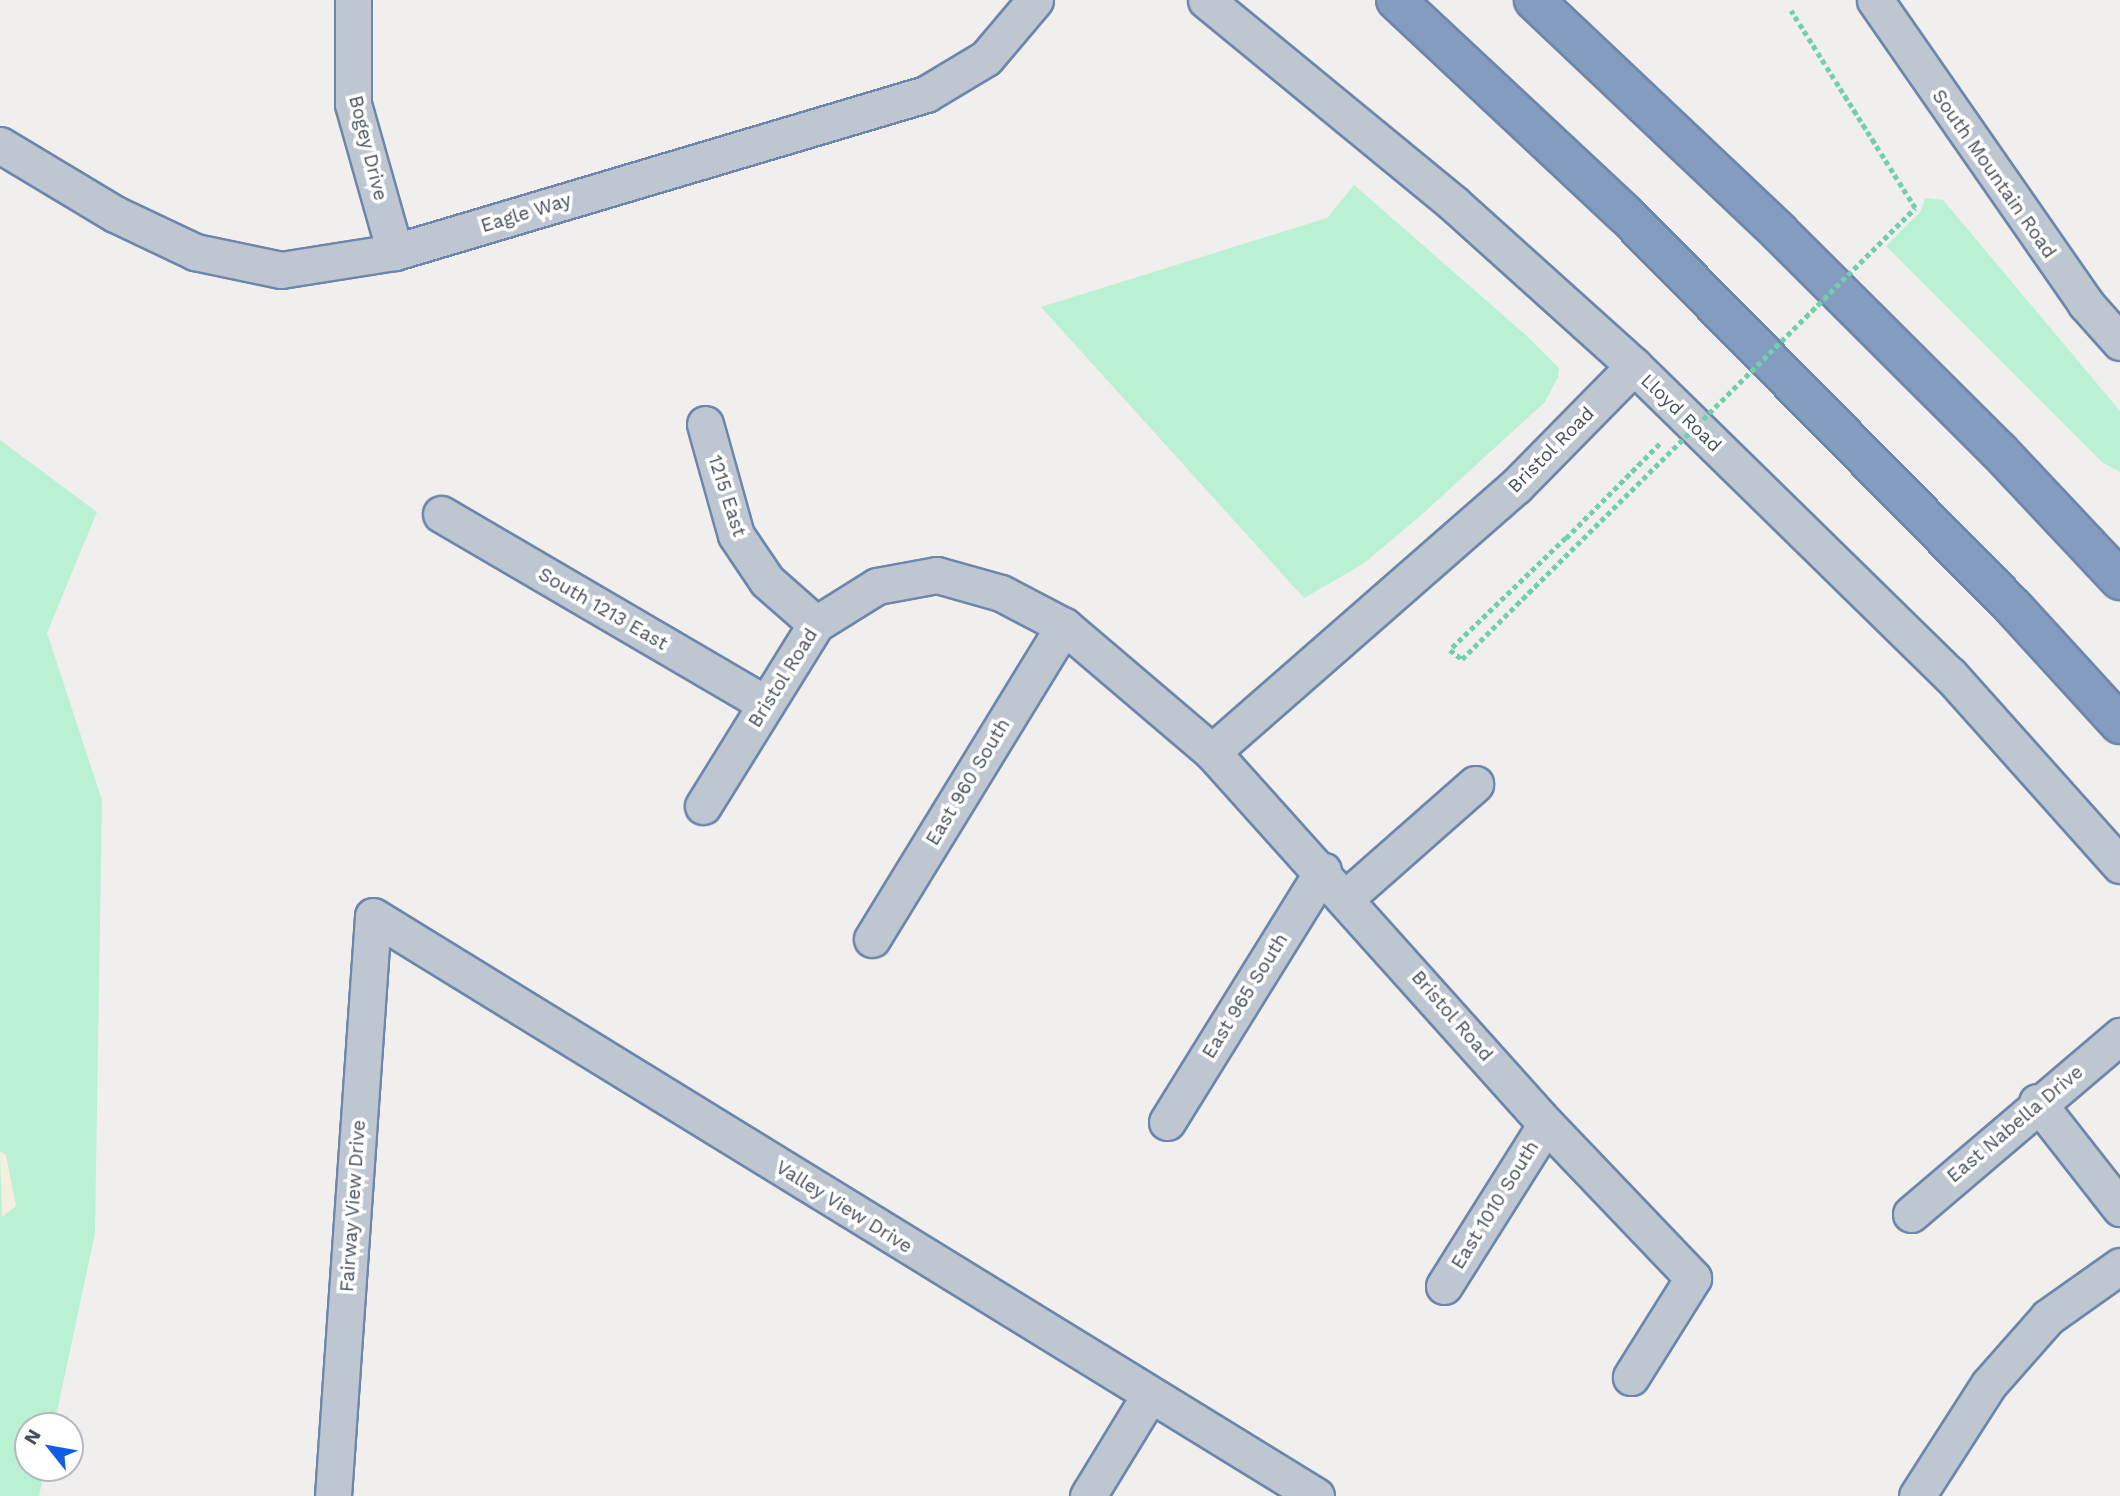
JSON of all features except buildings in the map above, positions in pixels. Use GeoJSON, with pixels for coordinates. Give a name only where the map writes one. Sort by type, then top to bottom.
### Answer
{"type":"FeatureCollection","features":[{"type":"Feature","properties":{"kind":"highway"},"geometry":{"type":"LineString","coordinates":[[1396,0],[1636,225],[2014,608],[2120,724]]}},
{"type":"Feature","properties":{"kind":"highway"},"geometry":{"type":"LineString","coordinates":[[1534,0],[1789,241],[1999,451],[2120,580]]}},
{"type":"Feature","properties":{"kind":"street","name":"Bogey Drive"},"geometry":{"type":"LineString","coordinates":[[353,0],[353,104],[395,252]]}},
{"type":"Feature","properties":{"kind":"street","name":"Eagle Way"},"geometry":{"type":"LineString","coordinates":[[0,145],[115,214],[195,252],[281,270],[395,252],[926,94],[986,58],[1035,0]]}},
{"type":"Feature","properties":{"kind":"street","name":"Lloyd Road"},"geometry":{"type":"LineString","coordinates":[[1206,0],[1453,203],[1634,366],[1950,675],[2120,865]]}},
{"type":"Feature","properties":{"kind":"street","name":"South Mountain Road"},"geometry":{"type":"LineString","coordinates":[[1875,0],[2086,304],[2120,342]]}},
{"type":"Feature","properties":{"kind":"street","name":"Bristol Road"},"geometry":{"type":"LineString","coordinates":[[1212,752],[1516,486],[1634,366]]}},
{"type":"Feature","properties":{"kind":"street","name":"1215 East"},"geometry":{"type":"LineString","coordinates":[[705,424],[736,535],[767,581],[816,624]]}},
{"type":"Feature","properties":{"kind":"street","name":"South 1213 East"},"geometry":{"type":"LineString","coordinates":[[441,514],[766,704]]}},
{"type":"Feature","properties":{"kind":"street","name":"Bristol Road"},"geometry":{"type":"LineString","coordinates":[[703,806],[816,624],[877,586],[937,575],[1001,593],[1064,625],[1212,752],[1323,870],[1546,1124],[1693,1278],[1632,1377]]}},
{"type":"Feature","properties":{"kind":"street","name":"East 960 South"},"geometry":{"type":"LineString","coordinates":[[872,939],[1064,625]]}},
{"type":"Feature","properties":{"kind":"street"},"geometry":{"type":"LineString","coordinates":[[1347,897],[1475,784]]}},
{"type":"Feature","properties":{"kind":"street","name":"East 965 South"},"geometry":{"type":"LineString","coordinates":[[1167,1122],[1323,870]]}},
{"type":"Feature","properties":{"kind":"street","name":"Valley View Drive"},"geometry":{"type":"LineString","coordinates":[[373,916],[1149,1396],[1317,1496]]}},
{"type":"Feature","properties":{"kind":"street","name":"Fairway View Drive"},"geometry":{"type":"LineString","coordinates":[[333,1496],[373,916]]}},
{"type":"Feature","properties":{"kind":"street","name":"East Nabella Drive"},"geometry":{"type":"LineString","coordinates":[[1911,1214],[2037,1102],[2120,1036]]}},
{"type":"Feature","properties":{"kind":"street"},"geometry":{"type":"LineString","coordinates":[[2037,1102],[2120,1208]]}},
{"type":"Feature","properties":{"kind":"street","name":"East 1010 South"},"geometry":{"type":"LineString","coordinates":[[1444,1286],[1546,1124]]}},
{"type":"Feature","properties":{"kind":"street"},"geometry":{"type":"LineString","coordinates":[[1917,1496],[1989,1384],[2048,1317],[2120,1266]]}},
{"type":"Feature","properties":{"kind":"street"},"geometry":{"type":"LineString","coordinates":[[1088,1496],[1149,1396]]}},
{"type":"Feature","properties":{"kind":"path"},"geometry":{"type":"LineString","coordinates":[[1660,443],[1450,650],[1462,659],[1915,208],[1791,11]]}},
{"type":"Feature","properties":{"kind":"green space"},"geometry":{"type":"Polygon","coordinates":[[[1354,185],[1527,336],[1559,368],[1558,377],[1545,402],[1418,518],[1363,564],[1304,598],[1041,307],[1327,218],[1354,185]]]}},
{"type":"Feature","properties":{"kind":"green space"},"geometry":{"type":"Polygon","coordinates":[[[1925,198],[1943,200],[2120,411],[2120,472],[2102,462],[1886,246],[1921,211],[1925,198]]]}},
{"type":"Feature","properties":{"kind":"green space"},"geometry":{"type":"Polygon","coordinates":[[[0,440],[97,512],[47,633],[102,800],[95,1233],[57,1412],[14,1412],[14,1482],[42,1482],[39,1496],[0,1496],[0,440]]]}},
{"type":"Feature","properties":{"kind":"sand"},"geometry":{"type":"Polygon","coordinates":[[[0,1151],[6,1155],[16,1206],[2,1217],[0,1151]]]}}]}
